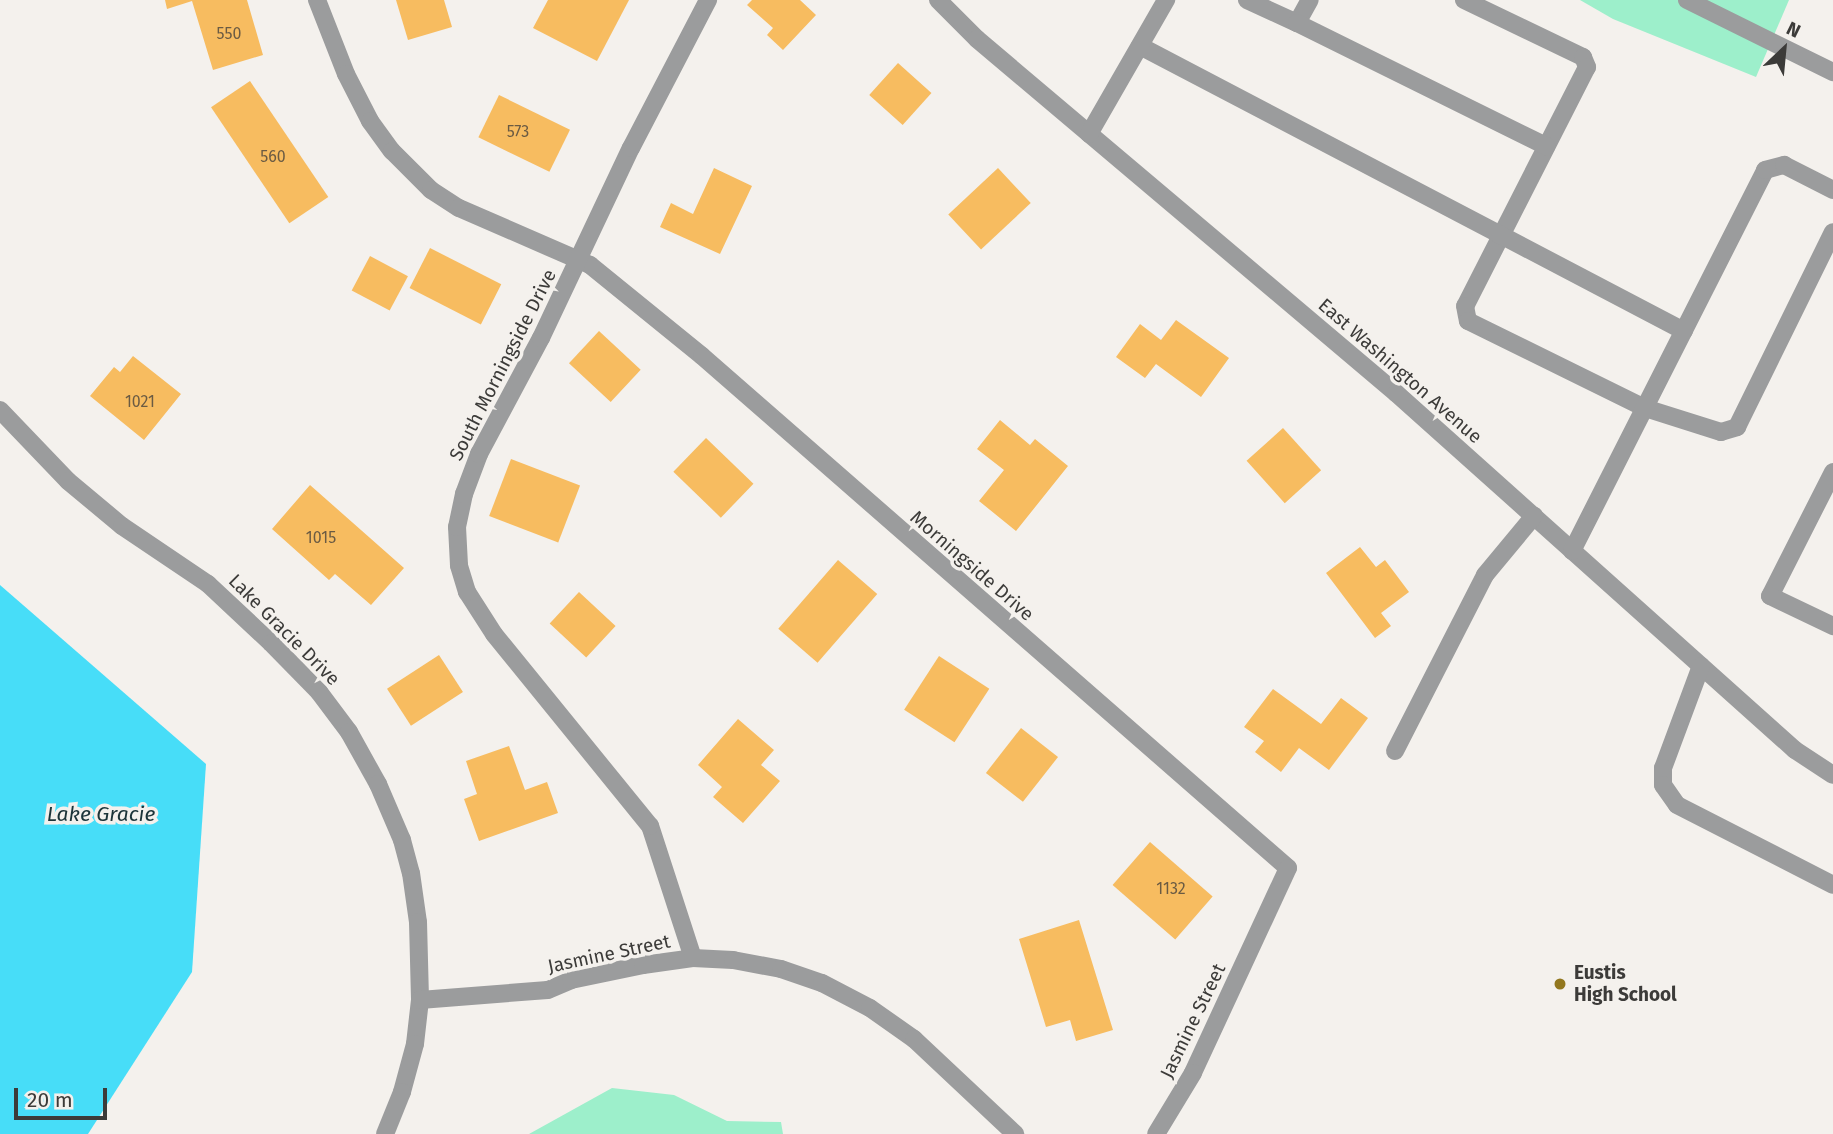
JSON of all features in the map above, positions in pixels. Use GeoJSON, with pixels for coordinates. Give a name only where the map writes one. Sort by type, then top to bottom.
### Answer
{"type":"FeatureCollection","features":[{"type":"Feature","properties":{"kind":"street"},"geometry":{"type":"LineString","coordinates":[[317,0],[346,74],[370,121],[392,151],[431,191],[459,208],[579,261]]}},
{"type":"Feature","properties":{"kind":"street","name":"South Morningside Drive"},"geometry":{"type":"LineString","coordinates":[[694,958],[650,826],[495,634],[467,592],[458,565],[457,527],[464,494],[479,454],[579,261],[631,149],[708,0]]}},
{"type":"Feature","properties":{"kind":"street","name":"East Washington Avenue"},"geometry":{"type":"LineString","coordinates":[[938,0],[977,39],[1396,393],[1795,750],[1833,775]]}},
{"type":"Feature","properties":{"kind":"street"},"geometry":{"type":"LineString","coordinates":[[1089,134],[1166,0]]}},
{"type":"Feature","properties":{"kind":"street"},"geometry":{"type":"LineString","coordinates":[[1247,0],[1546,146]]}},
{"type":"Feature","properties":{"kind":"street"},"geometry":{"type":"LineString","coordinates":[[1297,23],[1310,0]]}},
{"type":"Feature","properties":{"kind":"street"},"geometry":{"type":"LineString","coordinates":[[1464,0],[1583,57],[1587,67],[1465,306],[1468,321],[1645,408],[1721,432],[1737,427],[1833,232]]}},
{"type":"Feature","properties":{"kind":"street"},"geometry":{"type":"LineString","coordinates":[[1687,0],[1833,72]]}},
{"type":"Feature","properties":{"kind":"street"},"geometry":{"type":"LineString","coordinates":[[1140,46],[1684,331]]}},
{"type":"Feature","properties":{"kind":"street"},"geometry":{"type":"LineString","coordinates":[[1572,551],[1765,170],[1784,165],[1833,190]]}},
{"type":"Feature","properties":{"kind":"street","name":"Morningside Drive"},"geometry":{"type":"LineString","coordinates":[[579,261],[590,265],[702,356],[1022,639],[1258,839],[1288,868],[1262,923]]}},
{"type":"Feature","properties":{"kind":"street","name":"Lake Gracie Drive"},"geometry":{"type":"LineString","coordinates":[[0,410],[68,481],[122,526],[208,584],[319,692],[349,732],[378,784],[402,840],[411,873],[418,922],[420,1000]]}},
{"type":"Feature","properties":{"kind":"street"},"geometry":{"type":"LineString","coordinates":[[1833,472],[1770,596],[1833,626]]}},
{"type":"Feature","properties":{"kind":"street"},"geometry":{"type":"LineString","coordinates":[[1395,751],[1485,575],[1534,516]]}},
{"type":"Feature","properties":{"kind":"street"},"geometry":{"type":"LineString","coordinates":[[1701,666],[1663,768],[1663,785],[1677,805],[1833,886]]}},
{"type":"Feature","properties":{"kind":"street","name":"Jasmine Street"},"geometry":{"type":"LineString","coordinates":[[1156,1134],[1193,1073],[1262,923]]}},
{"type":"Feature","properties":{"kind":"street","name":"Jasmine Street"},"geometry":{"type":"LineString","coordinates":[[420,1000],[548,990],[571,981],[643,965],[694,958],[733,960],[781,969],[822,983],[870,1008],[914,1039],[1015,1134]]}},
{"type":"Feature","properties":{"kind":"street"},"geometry":{"type":"LineString","coordinates":[[385,1134],[402,1092],[415,1044],[420,1000]]}},
{"type":"Feature","properties":{"kind":"green space"},"geometry":{"type":"Polygon","coordinates":[[[1580,0],[1789,0],[1756,77],[1613,19],[1580,0]]]}},
{"type":"Feature","properties":{"kind":"green space"},"geometry":{"type":"Polygon","coordinates":[[[612,1088],[674,1095],[727,1121],[781,1122],[783,1134],[529,1134],[612,1088]]]}},
{"type":"Feature","properties":{"kind":"water","name":"Lake Gracie"},"geometry":{"type":"Polygon","coordinates":[[[0,585],[206,764],[192,972],[88,1134],[0,1134],[0,585]]]}},
{"type":"Feature","properties":{"kind":"building"},"geometry":{"type":"Polygon","coordinates":[[[165,0],[247,0],[263,55],[213,70],[192,1],[167,9],[165,0]]]}},
{"type":"Feature","properties":{"kind":"building"},"geometry":{"type":"Polygon","coordinates":[[[396,0],[444,0],[452,27],[408,40],[396,0]]]}},
{"type":"Feature","properties":{"kind":"building"},"geometry":{"type":"Polygon","coordinates":[[[548,0],[629,0],[597,61],[533,28],[548,0]]]}},
{"type":"Feature","properties":{"kind":"building"},"geometry":{"type":"Polygon","coordinates":[[[752,0],[800,0],[816,15],[783,50],[767,35],[773,28],[747,5],[752,0]]]}},
{"type":"Feature","properties":{"kind":"building"},"geometry":{"type":"Polygon","coordinates":[[[898,63],[931,93],[903,125],[869,95],[898,63]]]}},
{"type":"Feature","properties":{"kind":"building"},"geometry":{"type":"Polygon","coordinates":[[[250,81],[328,197],[289,223],[211,107],[250,81]]]}},
{"type":"Feature","properties":{"kind":"building"},"geometry":{"type":"Polygon","coordinates":[[[499,95],[570,130],[549,172],[478,137],[499,95]]]}},
{"type":"Feature","properties":{"kind":"building"},"geometry":{"type":"Polygon","coordinates":[[[714,168],[752,186],[720,254],[660,227],[671,203],[693,214],[714,168]]]}},
{"type":"Feature","properties":{"kind":"building"},"geometry":{"type":"Polygon","coordinates":[[[998,168],[1031,203],[981,249],[948,214],[998,168]]]}},
{"type":"Feature","properties":{"kind":"building"},"geometry":{"type":"Polygon","coordinates":[[[430,248],[501,284],[481,324],[410,288],[430,248]]]}},
{"type":"Feature","properties":{"kind":"building"},"geometry":{"type":"Polygon","coordinates":[[[370,256],[408,276],[390,311],[352,290],[370,256]]]}},
{"type":"Feature","properties":{"kind":"building"},"geometry":{"type":"Polygon","coordinates":[[[1176,320],[1229,358],[1201,397],[1156,364],[1145,378],[1116,357],[1140,324],[1161,340],[1176,320]]]}},
{"type":"Feature","properties":{"kind":"building"},"geometry":{"type":"Polygon","coordinates":[[[599,331],[641,370],[611,402],[569,363],[599,331]]]}},
{"type":"Feature","properties":{"kind":"building"},"geometry":{"type":"Polygon","coordinates":[[[133,356],[181,394],[144,440],[90,396],[114,367],[120,372],[133,356]]]}},
{"type":"Feature","properties":{"kind":"building"},"geometry":{"type":"Polygon","coordinates":[[[1000,420],[1030,445],[1035,439],[1068,466],[1016,531],[979,501],[1004,470],[977,449],[1000,420]]]}},
{"type":"Feature","properties":{"kind":"building"},"geometry":{"type":"Polygon","coordinates":[[[1283,428],[1321,470],[1285,503],[1247,461],[1283,428]]]}},
{"type":"Feature","properties":{"kind":"building"},"geometry":{"type":"Polygon","coordinates":[[[706,438],[753,484],[721,518],[673,472],[706,438]]]}},
{"type":"Feature","properties":{"kind":"building"},"geometry":{"type":"Polygon","coordinates":[[[511,459],[580,486],[558,542],[489,516],[511,459]]]}},
{"type":"Feature","properties":{"kind":"building"},"geometry":{"type":"Polygon","coordinates":[[[310,485],[404,568],[371,605],[335,574],[329,580],[272,529],[310,485]]]}},
{"type":"Feature","properties":{"kind":"building"},"geometry":{"type":"Polygon","coordinates":[[[1360,547],[1376,567],[1385,560],[1409,592],[1381,613],[1391,626],[1375,638],[1326,573],[1360,547]]]}},
{"type":"Feature","properties":{"kind":"building"},"geometry":{"type":"Polygon","coordinates":[[[838,560],[877,594],[818,663],[778,629],[838,560]]]}},
{"type":"Feature","properties":{"kind":"building"},"geometry":{"type":"Polygon","coordinates":[[[579,592],[616,626],[586,658],[550,623],[579,592]]]}},
{"type":"Feature","properties":{"kind":"building"},"geometry":{"type":"Polygon","coordinates":[[[439,655],[463,692],[411,726],[387,689],[439,655]]]}},
{"type":"Feature","properties":{"kind":"building"},"geometry":{"type":"Polygon","coordinates":[[[939,656],[989,689],[954,742],[904,710],[939,656]]]}},
{"type":"Feature","properties":{"kind":"building"},"geometry":{"type":"Polygon","coordinates":[[[1273,689],[1321,724],[1341,698],[1368,718],[1329,770],[1299,748],[1281,772],[1255,752],[1264,741],[1244,727],[1273,689]]]}},
{"type":"Feature","properties":{"kind":"building"},"geometry":{"type":"Polygon","coordinates":[[[738,719],[774,750],[761,765],[780,781],[743,823],[713,797],[722,787],[698,765],[738,719]]]}},
{"type":"Feature","properties":{"kind":"building"},"geometry":{"type":"Polygon","coordinates":[[[1021,728],[1058,757],[1023,802],[986,773],[1021,728]]]}},
{"type":"Feature","properties":{"kind":"building"},"geometry":{"type":"Polygon","coordinates":[[[509,746],[525,790],[547,782],[558,813],[479,841],[464,799],[477,794],[466,761],[509,746]]]}},
{"type":"Feature","properties":{"kind":"building"},"geometry":{"type":"Polygon","coordinates":[[[1150,842],[1213,896],[1175,939],[1113,885],[1150,842]]]}},
{"type":"Feature","properties":{"kind":"building"},"geometry":{"type":"Polygon","coordinates":[[[1079,920],[1113,1030],[1076,1041],[1070,1020],[1046,1027],[1019,939],[1079,920]]]}},
{"type":"Feature","properties":{"kind":"place","name":"Eustis High School"},"geometry":{"type":"Point","coordinates":[1560,984]}}]}
